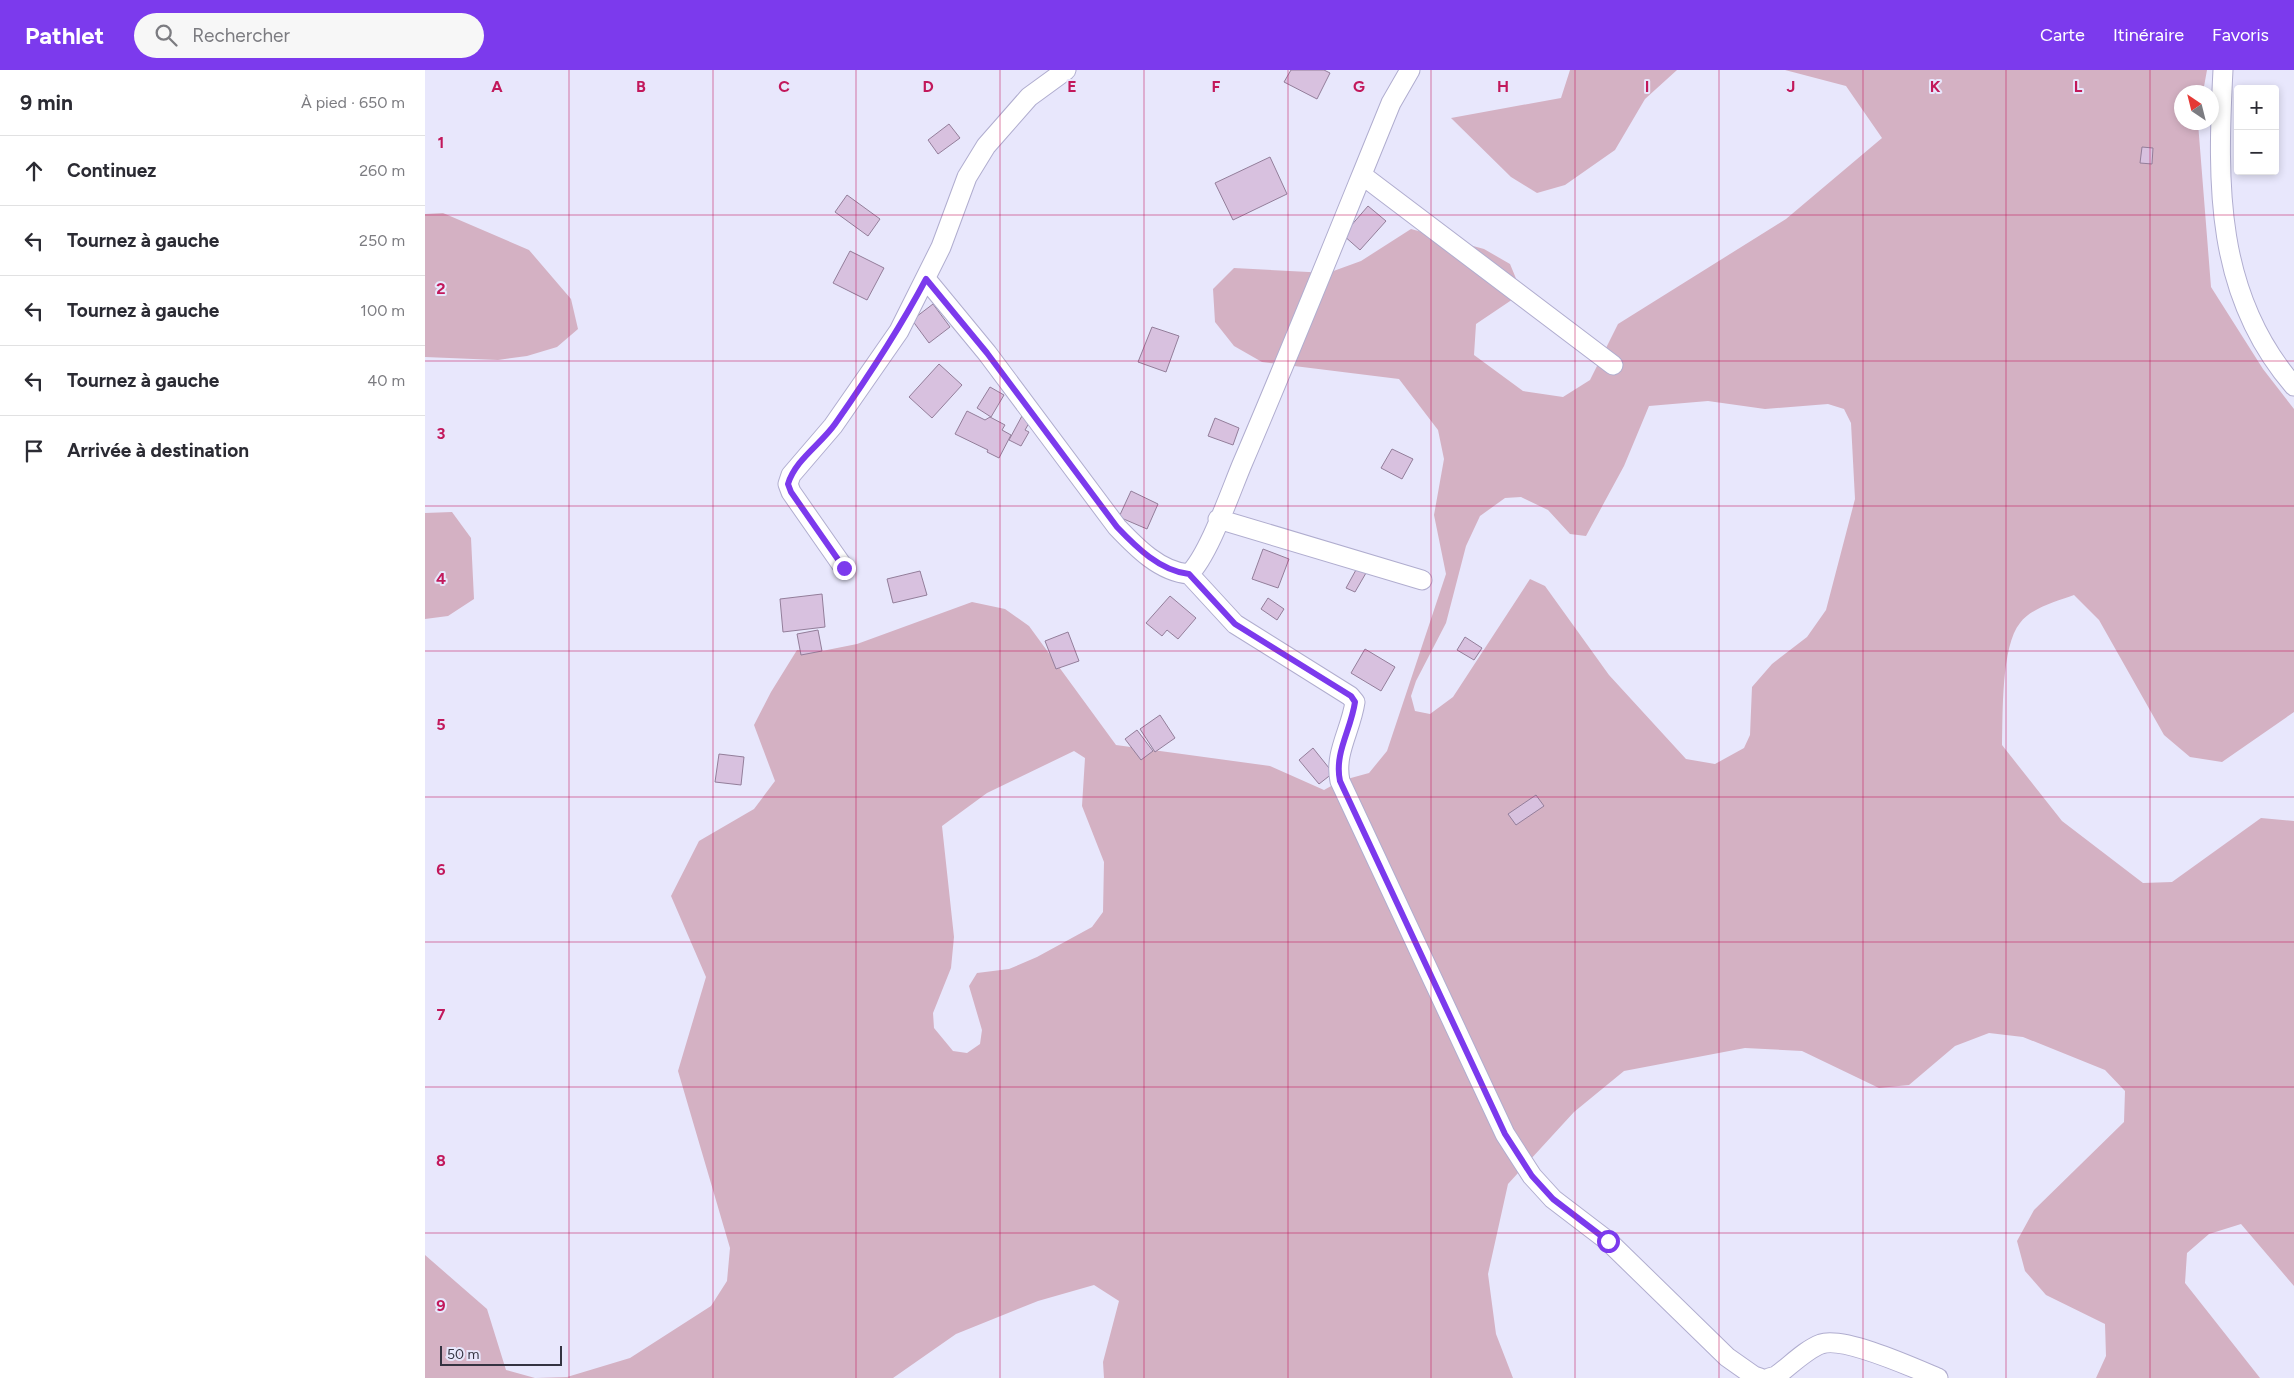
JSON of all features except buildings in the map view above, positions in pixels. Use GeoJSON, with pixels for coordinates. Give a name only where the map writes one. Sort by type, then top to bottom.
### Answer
{"type":"FeatureCollection","features":[{"type":"Feature","properties":{"kind":"street"},"geometry":{"type":"LineString","coordinates":[[844,568],[791,492],[788,484],[797,466],[833,426],[899,331],[926,279],[967,177],[986,146],[1029,97],[1066,70]]}},
{"type":"Feature","properties":{"kind":"street"},"geometry":{"type":"LineString","coordinates":[[1189,574],[1198,565],[1292,348],[1391,103],[1410,70]]}},
{"type":"Feature","properties":{"kind":"street"},"geometry":{"type":"LineString","coordinates":[[2223,70],[2220,117],[2223,228],[2232,268],[2255,329],[2269,354],[2294,386]]}},
{"type":"Feature","properties":{"kind":"street"},"geometry":{"type":"LineString","coordinates":[[1362,176],[1613,364]]}},
{"type":"Feature","properties":{"kind":"street"},"geometry":{"type":"LineString","coordinates":[[926,279],[987,353],[1117,527],[1140,551],[1177,573],[1189,574],[1235,624],[1351,696],[1355,702],[1353,714],[1340,751],[1338,768],[1340,781],[1497,1117],[1532,1176],[1553,1199],[1608,1241],[1727,1356],[1754,1376],[1760,1378]]}},
{"type":"Feature","properties":{"kind":"street"},"geometry":{"type":"LineString","coordinates":[[1218,519],[1422,580]]}},
{"type":"Feature","properties":{"kind":"street"},"geometry":{"type":"LineString","coordinates":[[1769,1378],[1776,1376],[1819,1345],[1830,1342],[1871,1352],[1939,1378]]}},
{"type":"Feature","properties":{"kind":"shaded area"},"geometry":{"type":"Polygon","coordinates":[[[1570,70],[1677,70],[1645,99],[1615,150],[1565,185],[1537,193],[1511,177],[1451,118],[1561,98],[1570,70]]]}},
{"type":"Feature","properties":{"kind":"shaded area"},"geometry":{"type":"Polygon","coordinates":[[[1785,70],[2207,70],[2204,85],[2174,85],[2174,130],[2199,130],[2211,287],[2263,369],[2294,409],[2294,712],[2222,762],[2190,757],[2164,735],[2099,620],[2074,595],[2031,613],[2020,623],[2014,634],[2009,647],[2004,681],[2002,745],[2062,821],[2143,883],[2172,882],[2261,818],[2294,821],[2294,1286],[2241,1224],[2209,1234],[2187,1253],[2185,1283],[2260,1378],[2096,1378],[2106,1356],[2105,1324],[2046,1295],[2025,1271],[2017,1241],[2034,1210],[2124,1122],[2125,1091],[2105,1070],[2023,1037],[1989,1033],[1955,1046],[1909,1085],[1879,1088],[1802,1051],[1745,1048],[1624,1071],[1574,1112],[1508,1184],[1488,1274],[1496,1334],[1513,1378],[1104,1378],[1103,1362],[1119,1301],[1094,1285],[1038,1301],[956,1334],[893,1378],[535,1378],[567,1377],[630,1358],[711,1306],[727,1281],[730,1248],[678,1071],[706,977],[671,896],[699,841],[754,809],[775,781],[754,725],[771,692],[797,650],[822,651],[857,644],[972,602],[1005,609],[1029,626],[1116,745],[1270,766],[1324,790],[1340,781],[1369,773],[1387,751],[1446,574],[1434,515],[1444,459],[1438,430],[1399,379],[1262,362],[1234,346],[1215,322],[1213,289],[1234,268],[1328,273],[1361,261],[1411,229],[1484,249],[1510,264],[1522,293],[1476,324],[1474,355],[1523,391],[1563,397],[1590,380],[1618,324],[1786,219],[1882,138],[1846,86],[1785,70]],[[1708,401],[1649,406],[1624,466],[1586,536],[1570,534],[1548,510],[1521,497],[1505,498],[1480,516],[1466,546],[1446,623],[1416,681],[1411,696],[1415,711],[1430,714],[1453,697],[1530,579],[1545,586],[1609,675],[1686,759],[1715,764],[1744,748],[1750,735],[1752,687],[1772,664],[1807,637],[1826,610],[1855,499],[1851,423],[1844,409],[1828,404],[1765,409],[1708,401]],[[1074,751],[987,793],[942,826],[954,937],[951,968],[933,1013],[934,1028],[953,1051],[967,1053],[980,1044],[982,1030],[969,986],[977,973],[1009,969],[1037,957],[1092,927],[1103,912],[1104,862],[1082,806],[1085,758],[1074,751]]]}},
{"type":"Feature","properties":{"kind":"shaded area"},"geometry":{"type":"Polygon","coordinates":[[[443,213],[529,250],[571,299],[578,329],[557,347],[527,356],[498,360],[425,357],[425,214],[443,213]]]}},
{"type":"Feature","properties":{"kind":"shaded area"},"geometry":{"type":"Polygon","coordinates":[[[452,512],[471,538],[474,599],[448,616],[425,619],[425,513],[452,512]]]}},
{"type":"Feature","properties":{"kind":"shaded area"},"geometry":{"type":"Polygon","coordinates":[[[425,1255],[487,1309],[506,1370],[535,1378],[425,1378],[425,1255]]]}},
{"type":"Feature","properties":{"kind":"route"},"geometry":{"type":"LineString","coordinates":[[844,568],[791,492],[788,484],[797,466],[833,426],[899,331],[926,279],[987,353],[1117,527],[1140,551],[1177,573],[1189,574],[1235,624],[1351,696],[1355,702],[1353,714],[1340,751],[1338,768],[1340,781],[1454,1029],[1505,1134],[1532,1176],[1553,1199],[1608,1241]]}}]}
